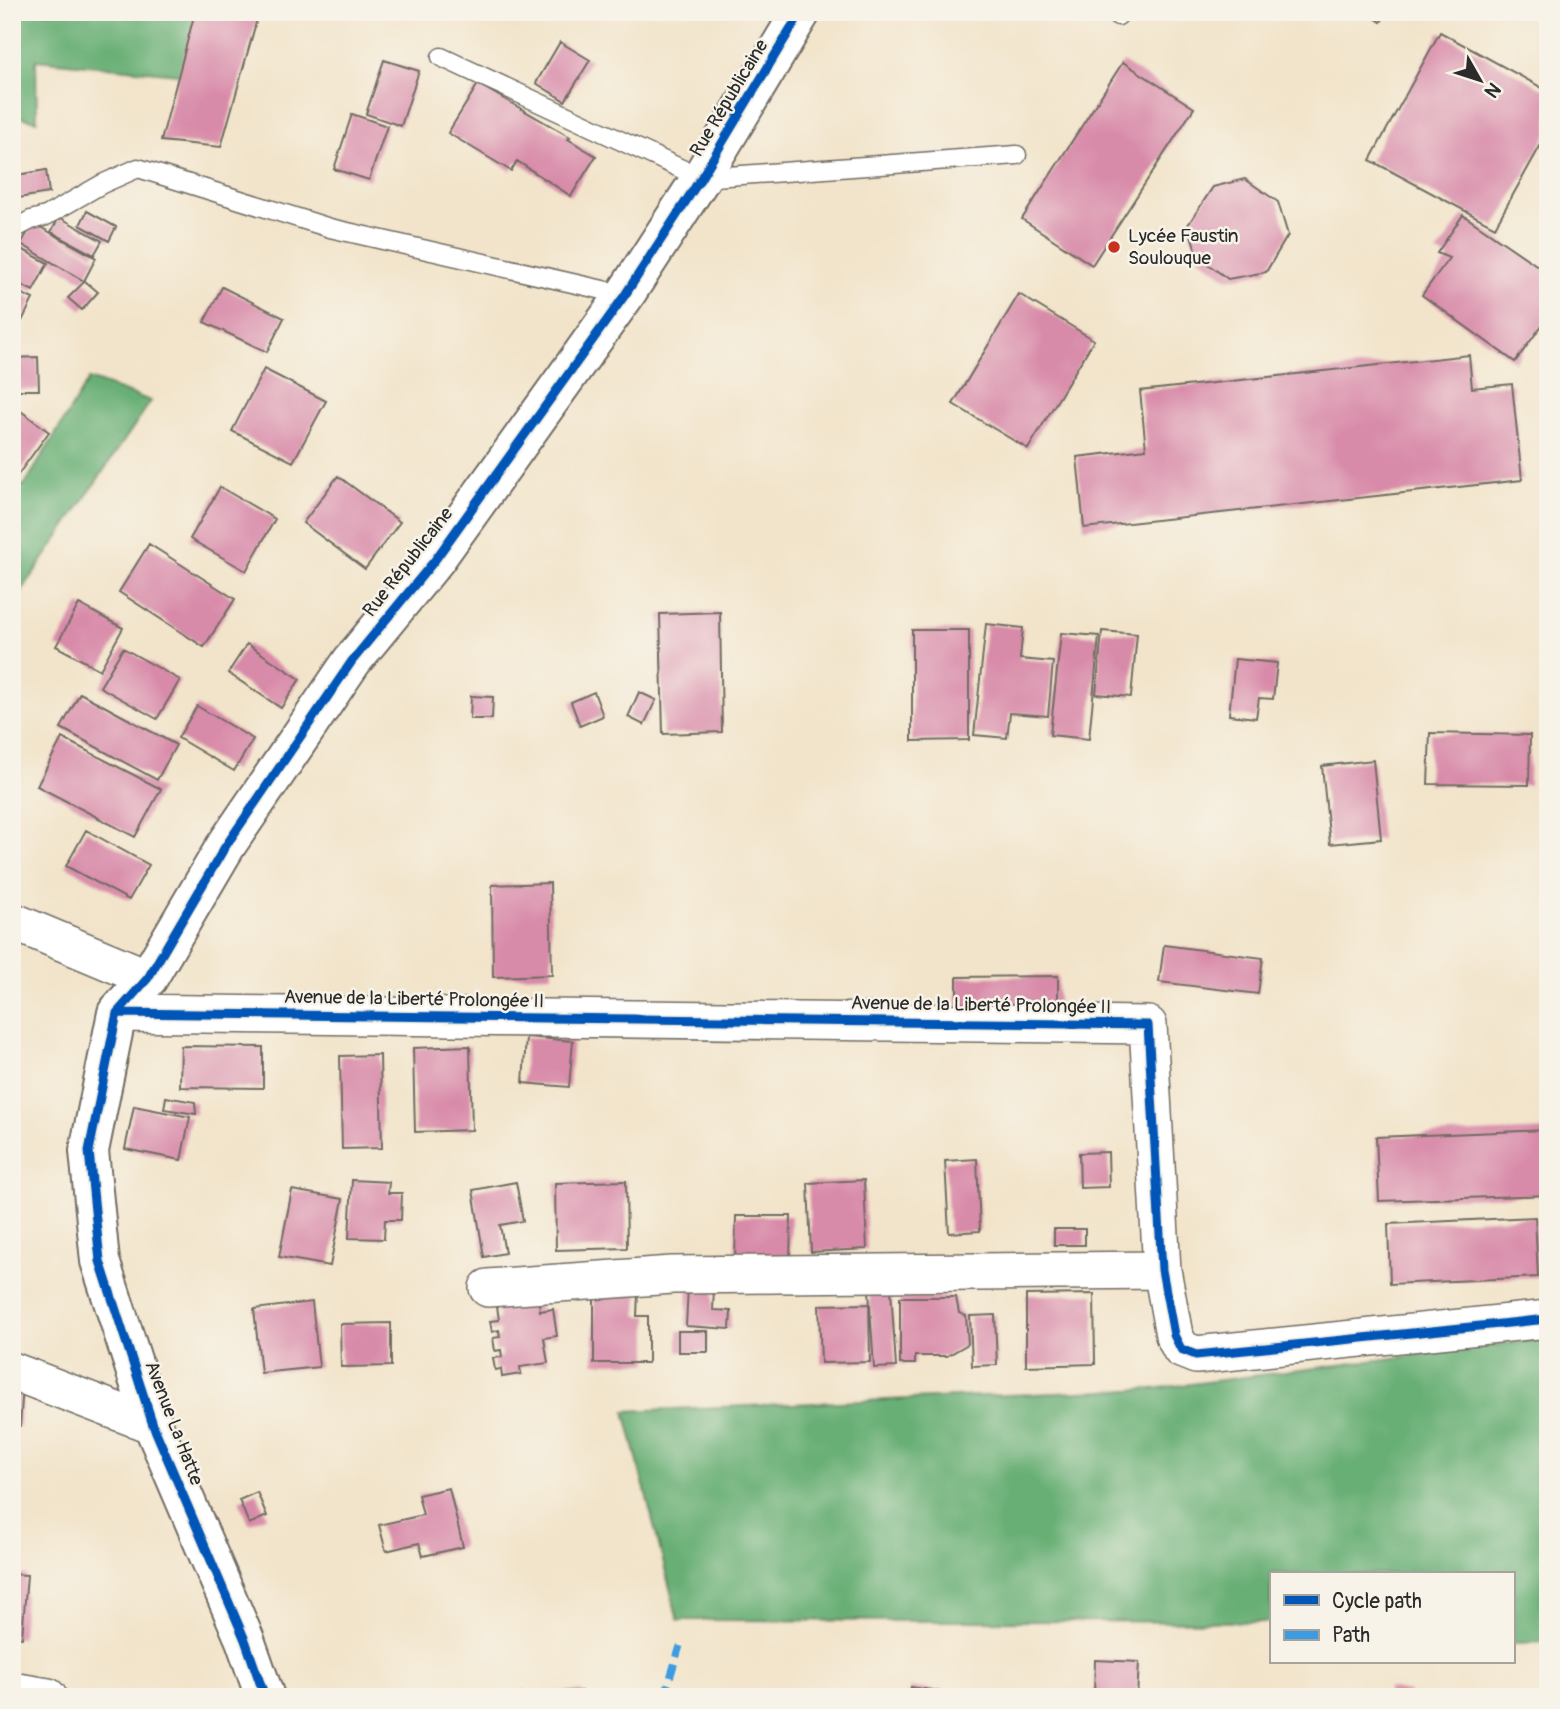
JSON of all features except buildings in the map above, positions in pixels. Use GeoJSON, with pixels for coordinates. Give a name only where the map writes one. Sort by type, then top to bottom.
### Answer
{"type":"FeatureCollection","features":[{"type":"Feature","properties":{"kind":"street","name":"Rue Républicaine"},"geometry":{"type":"LineString","coordinates":[[117,1013],[148,978],[225,847],[352,661],[435,560],[625,295],[701,178],[801,12]]}},
{"type":"Feature","properties":{"kind":"street"},"geometry":{"type":"LineString","coordinates":[[12,921],[148,978]]}},
{"type":"Feature","properties":{"kind":"street","name":"Avenue La Hatte"},"geometry":{"type":"LineString","coordinates":[[117,1013],[89,1151],[100,1261],[153,1425],[244,1640],[265,1697]]}},
{"type":"Feature","properties":{"kind":"street","name":"Avenue de la Liberté Prolongée II"},"geometry":{"type":"LineString","coordinates":[[117,1013],[1148,1025],[1162,1270],[1174,1335],[1181,1349],[1196,1355],[1548,1319]]}},
{"type":"Feature","properties":{"kind":"street"},"geometry":{"type":"LineString","coordinates":[[488,1288],[672,1275],[1162,1270]]}},
{"type":"Feature","properties":{"kind":"street"},"geometry":{"type":"LineString","coordinates":[[12,1371],[153,1425]]}},
{"type":"Feature","properties":{"kind":"street"},"geometry":{"type":"LineString","coordinates":[[12,1691],[48,1697]]}},
{"type":"Feature","properties":{"kind":"lane"},"geometry":{"type":"LineString","coordinates":[[440,57],[701,178],[1017,155]]}},
{"type":"Feature","properties":{"kind":"lane"},"geometry":{"type":"LineString","coordinates":[[12,230],[46,216],[102,184],[138,168],[330,228],[625,295]]}},
{"type":"Feature","properties":{"kind":"green space"},"geometry":{"type":"Polygon","coordinates":[[[12,12],[205,12],[187,75],[36,60],[37,121],[12,115],[12,12]]]}},
{"type":"Feature","properties":{"kind":"green space"},"geometry":{"type":"Polygon","coordinates":[[[89,379],[151,401],[12,605],[12,480],[24,486],[89,379]]]}},
{"type":"Feature","properties":{"kind":"green space"},"geometry":{"type":"Polygon","coordinates":[[[1548,1338],[1548,1642],[1514,1643],[1514,1572],[1270,1572],[1270,1622],[678,1620],[625,1411],[1152,1389],[1548,1338]]]}},
{"type":"Feature","properties":{"kind":"marked path"},"geometry":{"type":"LineString","coordinates":[[664,1697],[680,1646]]}},
{"type":"Feature","properties":{"kind":"cycle path"},"geometry":{"type":"LineString","coordinates":[[265,1697],[245,1640],[153,1425],[100,1261],[89,1151],[117,1013],[148,978],[225,847],[352,661],[435,560],[625,295],[701,178],[801,12]]}},
{"type":"Feature","properties":{"kind":"cycle path"},"geometry":{"type":"LineString","coordinates":[[117,1013],[1148,1025],[1162,1270],[1174,1335],[1181,1349],[1196,1355],[1548,1319]]}},
{"type":"Feature","properties":{"kind":"place","name":"Lycée Faustin Soulouque"},"geometry":{"type":"Point","coordinates":[1114,247]}}]}
